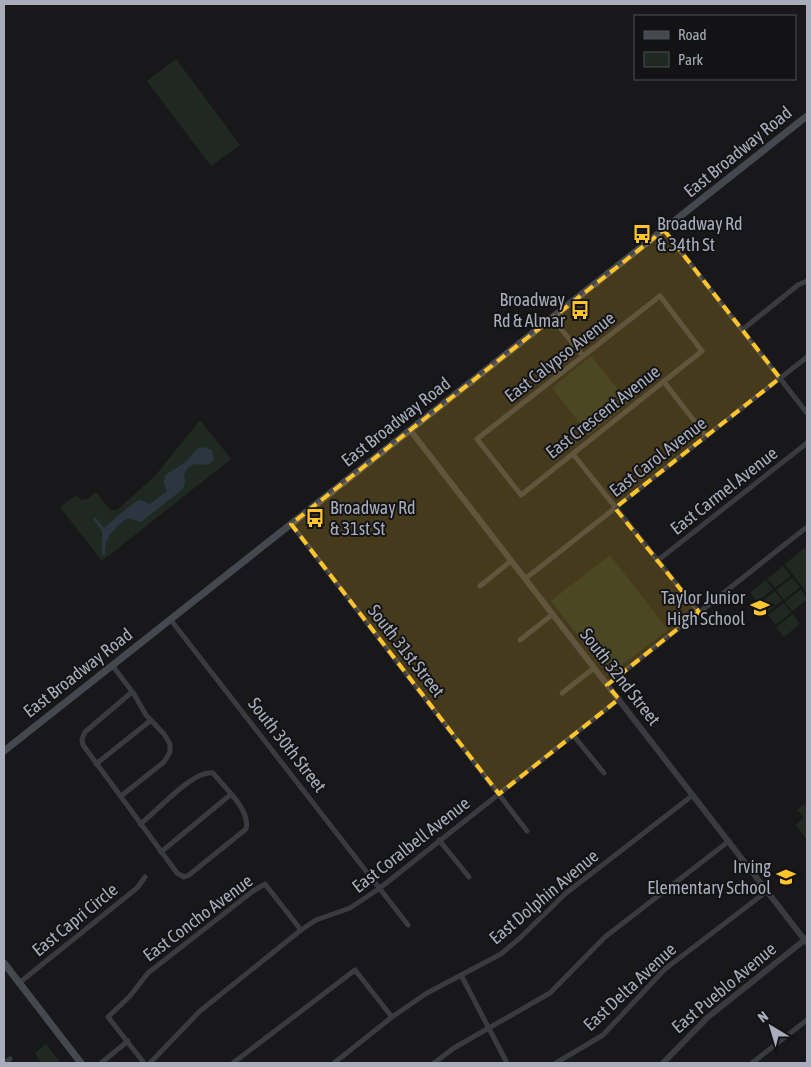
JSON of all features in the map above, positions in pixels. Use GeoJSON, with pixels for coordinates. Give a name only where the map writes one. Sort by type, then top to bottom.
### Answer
{"type":"FeatureCollection","features":[{"type":"Feature","properties":{"kind":"main road","name":"East Broadway Road"},"geometry":{"type":"LineString","coordinates":[[4,751],[807,116]]}},
{"type":"Feature","properties":{"kind":"main road"},"geometry":{"type":"LineString","coordinates":[[4,963],[81,1063]]}},
{"type":"Feature","properties":{"kind":"street"},"geometry":{"type":"LineString","coordinates":[[664,230],[807,413]]}},
{"type":"Feature","properties":{"kind":"street"},"geometry":{"type":"LineString","coordinates":[[742,330],[798,285],[807,280]]}},
{"type":"Feature","properties":{"kind":"street","name":"East Crescent Avenue"},"geometry":{"type":"LineString","coordinates":[[521,495],[702,351],[660,296]]}},
{"type":"Feature","properties":{"kind":"street","name":"East Calypso Avenue"},"geometry":{"type":"LineString","coordinates":[[521,495],[477,440],[660,296]]}},
{"type":"Feature","properties":{"kind":"street"},"geometry":{"type":"LineString","coordinates":[[552,318],[583,356]]}},
{"type":"Feature","properties":{"kind":"street","name":"East Carol Avenue"},"geometry":{"type":"LineString","coordinates":[[525,578],[807,357]]}},
{"type":"Feature","properties":{"kind":"street"},"geometry":{"type":"LineString","coordinates":[[664,382],[706,436]]}},
{"type":"Feature","properties":{"kind":"street","name":"South 32nd Street"},"geometry":{"type":"LineString","coordinates":[[410,430],[807,940]]}},
{"type":"Feature","properties":{"kind":"street","name":"East Carmel Avenue"},"geometry":{"type":"LineString","coordinates":[[657,561],[807,443]]}},
{"type":"Feature","properties":{"kind":"street"},"geometry":{"type":"LineString","coordinates":[[572,454],[699,612]]}},
{"type":"Feature","properties":{"kind":"street","name":"South 31st Street"},"geometry":{"type":"LineString","coordinates":[[291,524],[527,831]]}},
{"type":"Feature","properties":{"kind":"street"},"geometry":{"type":"LineString","coordinates":[[607,685],[807,527]]}},
{"type":"Feature","properties":{"kind":"street"},"geometry":{"type":"LineString","coordinates":[[480,586],[512,561]]}},
{"type":"Feature","properties":{"kind":"street"},"geometry":{"type":"LineString","coordinates":[[520,640],[552,614]]}},
{"type":"Feature","properties":{"kind":"street","name":"South 30th Street"},"geometry":{"type":"LineString","coordinates":[[170,619],[408,925]]}},
{"type":"Feature","properties":{"kind":"street"},"geometry":{"type":"LineString","coordinates":[[112,665],[150,721],[164,734],[170,744],[170,752],[164,762],[121,796]]}},
{"type":"Feature","properties":{"kind":"street"},"geometry":{"type":"LineString","coordinates":[[562,693],[594,668]]}},
{"type":"Feature","properties":{"kind":"street"},"geometry":{"type":"LineString","coordinates":[[132,692],[85,732],[82,739],[83,745],[140,824],[177,873],[184,876],[190,875],[246,829],[247,818],[213,773],[199,775],[140,824]]}},
{"type":"Feature","properties":{"kind":"street","name":"East Coralbell Avenue"},"geometry":{"type":"LineString","coordinates":[[150,1063],[200,1011],[301,930],[316,920],[350,908],[380,888],[619,699]]}},
{"type":"Feature","properties":{"kind":"street"},"geometry":{"type":"LineString","coordinates":[[96,764],[150,721]]}},
{"type":"Feature","properties":{"kind":"street"},"geometry":{"type":"LineString","coordinates":[[573,735],[604,773]]}},
{"type":"Feature","properties":{"kind":"street"},"geometry":{"type":"LineString","coordinates":[[161,852],[230,795]]}},
{"type":"Feature","properties":{"kind":"street","name":"East Dolphin Avenue"},"geometry":{"type":"LineString","coordinates":[[334,1063],[392,1017],[427,993],[501,954],[522,937],[565,894],[693,795]]}},
{"type":"Feature","properties":{"kind":"street"},"geometry":{"type":"LineString","coordinates":[[440,840],[469,876]]}},
{"type":"Feature","properties":{"kind":"street"},"geometry":{"type":"LineString","coordinates":[[434,1063],[454,1048],[550,993],[605,937],[729,841]]}},
{"type":"Feature","properties":{"kind":"street","name":"East Capri Circle"},"geometry":{"type":"LineString","coordinates":[[19,983],[137,888],[145,877]]}},
{"type":"Feature","properties":{"kind":"street","name":"East Concho Avenue"},"geometry":{"type":"LineString","coordinates":[[128,1042],[108,1017],[130,996],[148,973],[254,891],[265,884],[301,930]]}},
{"type":"Feature","properties":{"kind":"street","name":"East Delta Avenue"},"geometry":{"type":"LineString","coordinates":[[556,1063],[603,1035],[665,969],[767,891]]}},
{"type":"Feature","properties":{"kind":"street","name":"East Pueblo Avenue"},"geometry":{"type":"LineString","coordinates":[[663,1063],[708,1017],[807,940]]}},
{"type":"Feature","properties":{"kind":"street"},"geometry":{"type":"LineString","coordinates":[[234,1063],[355,970],[392,1017]]}},
{"type":"Feature","properties":{"kind":"street"},"geometry":{"type":"LineString","coordinates":[[461,975],[507,1063]]}},
{"type":"Feature","properties":{"kind":"street"},"geometry":{"type":"LineString","coordinates":[[752,1063],[807,1020]]}},
{"type":"Feature","properties":{"kind":"street"},"geometry":{"type":"LineString","coordinates":[[101,1063],[128,1042],[144,1063]]}},
{"type":"Feature","properties":{"kind":"street"},"geometry":{"type":"LineString","coordinates":[[4,1063],[10,1059]]}},
{"type":"Feature","properties":{"kind":"highlighted area"},"geometry":{"type":"Polygon","coordinates":[[[664,230],[780,378],[615,508],[699,612],[607,685],[619,699],[499,794],[291,524],[664,230]]]}},
{"type":"Feature","properties":{"kind":"green space"},"geometry":{"type":"Polygon","coordinates":[[[176,59],[240,145],[211,166],[147,81],[176,59]]]}},
{"type":"Feature","properties":{"kind":"green space"},"geometry":{"type":"Polygon","coordinates":[[[591,356],[629,403],[589,435],[552,388],[591,356]]]}},
{"type":"Feature","properties":{"kind":"green space"},"geometry":{"type":"Polygon","coordinates":[[[200,420],[231,459],[102,561],[60,507],[76,495],[81,500],[87,499],[96,492],[110,510],[117,510],[155,476],[200,420]]]}},
{"type":"Feature","properties":{"kind":"green space"},"geometry":{"type":"Polygon","coordinates":[[[807,546],[807,593],[785,564],[807,546]]]}},
{"type":"Feature","properties":{"kind":"green space"},"geometry":{"type":"Polygon","coordinates":[[[610,555],[668,630],[609,675],[551,601],[610,555]]]}},
{"type":"Feature","properties":{"kind":"green space"},"geometry":{"type":"Polygon","coordinates":[[[783,566],[791,576],[775,588],[767,579],[783,566]]]}},
{"type":"Feature","properties":{"kind":"green space"},"geometry":{"type":"Polygon","coordinates":[[[792,578],[800,587],[784,600],[776,590],[792,578]]]}},
{"type":"Feature","properties":{"kind":"green space"},"geometry":{"type":"Polygon","coordinates":[[[766,580],[773,589],[757,602],[750,592],[766,580]]]}},
{"type":"Feature","properties":{"kind":"green space"},"geometry":{"type":"Polygon","coordinates":[[[801,589],[807,600],[792,611],[785,602],[801,589]]]}},
{"type":"Feature","properties":{"kind":"green space"},"geometry":{"type":"Polygon","coordinates":[[[775,591],[782,601],[766,613],[759,604],[775,591]]]}},
{"type":"Feature","properties":{"kind":"green space"},"geometry":{"type":"Polygon","coordinates":[[[784,603],[791,613],[775,625],[768,615],[784,603]]]}},
{"type":"Feature","properties":{"kind":"green space"},"geometry":{"type":"Polygon","coordinates":[[[793,614],[800,624],[784,637],[776,627],[793,614]]]}},
{"type":"Feature","properties":{"kind":"green space"},"geometry":{"type":"Polygon","coordinates":[[[807,802],[807,840],[796,825],[803,817],[797,810],[807,802]]]}},
{"type":"Feature","properties":{"kind":"green space"},"geometry":{"type":"Polygon","coordinates":[[[46,1044],[61,1063],[41,1063],[35,1053],[46,1044]]]}},
{"type":"Feature","properties":{"kind":"shaded area"},"geometry":{"type":"Polygon","coordinates":[[[203,447],[212,450],[214,459],[210,463],[195,464],[187,469],[184,475],[183,489],[141,522],[127,518],[108,538],[105,555],[102,554],[102,531],[93,519],[95,517],[104,528],[136,502],[140,500],[150,504],[167,491],[164,483],[165,475],[186,462],[197,449],[203,447]]]}},
{"type":"Feature","properties":{"kind":"place","name":"Broadway Rd & 34th St"},"geometry":{"type":"Point","coordinates":[642,234]}},
{"type":"Feature","properties":{"kind":"place","name":"Broadway Rd & Almar"},"geometry":{"type":"Point","coordinates":[580,310]}},
{"type":"Feature","properties":{"kind":"place","name":"Broadway Rd & 31st St"},"geometry":{"type":"Point","coordinates":[315,518]}},
{"type":"Feature","properties":{"kind":"place","name":"Taylor Junior High School"},"geometry":{"type":"Point","coordinates":[760,608]}},
{"type":"Feature","properties":{"kind":"place","name":"Irving Elementary School"},"geometry":{"type":"Point","coordinates":[786,877]}}]}
